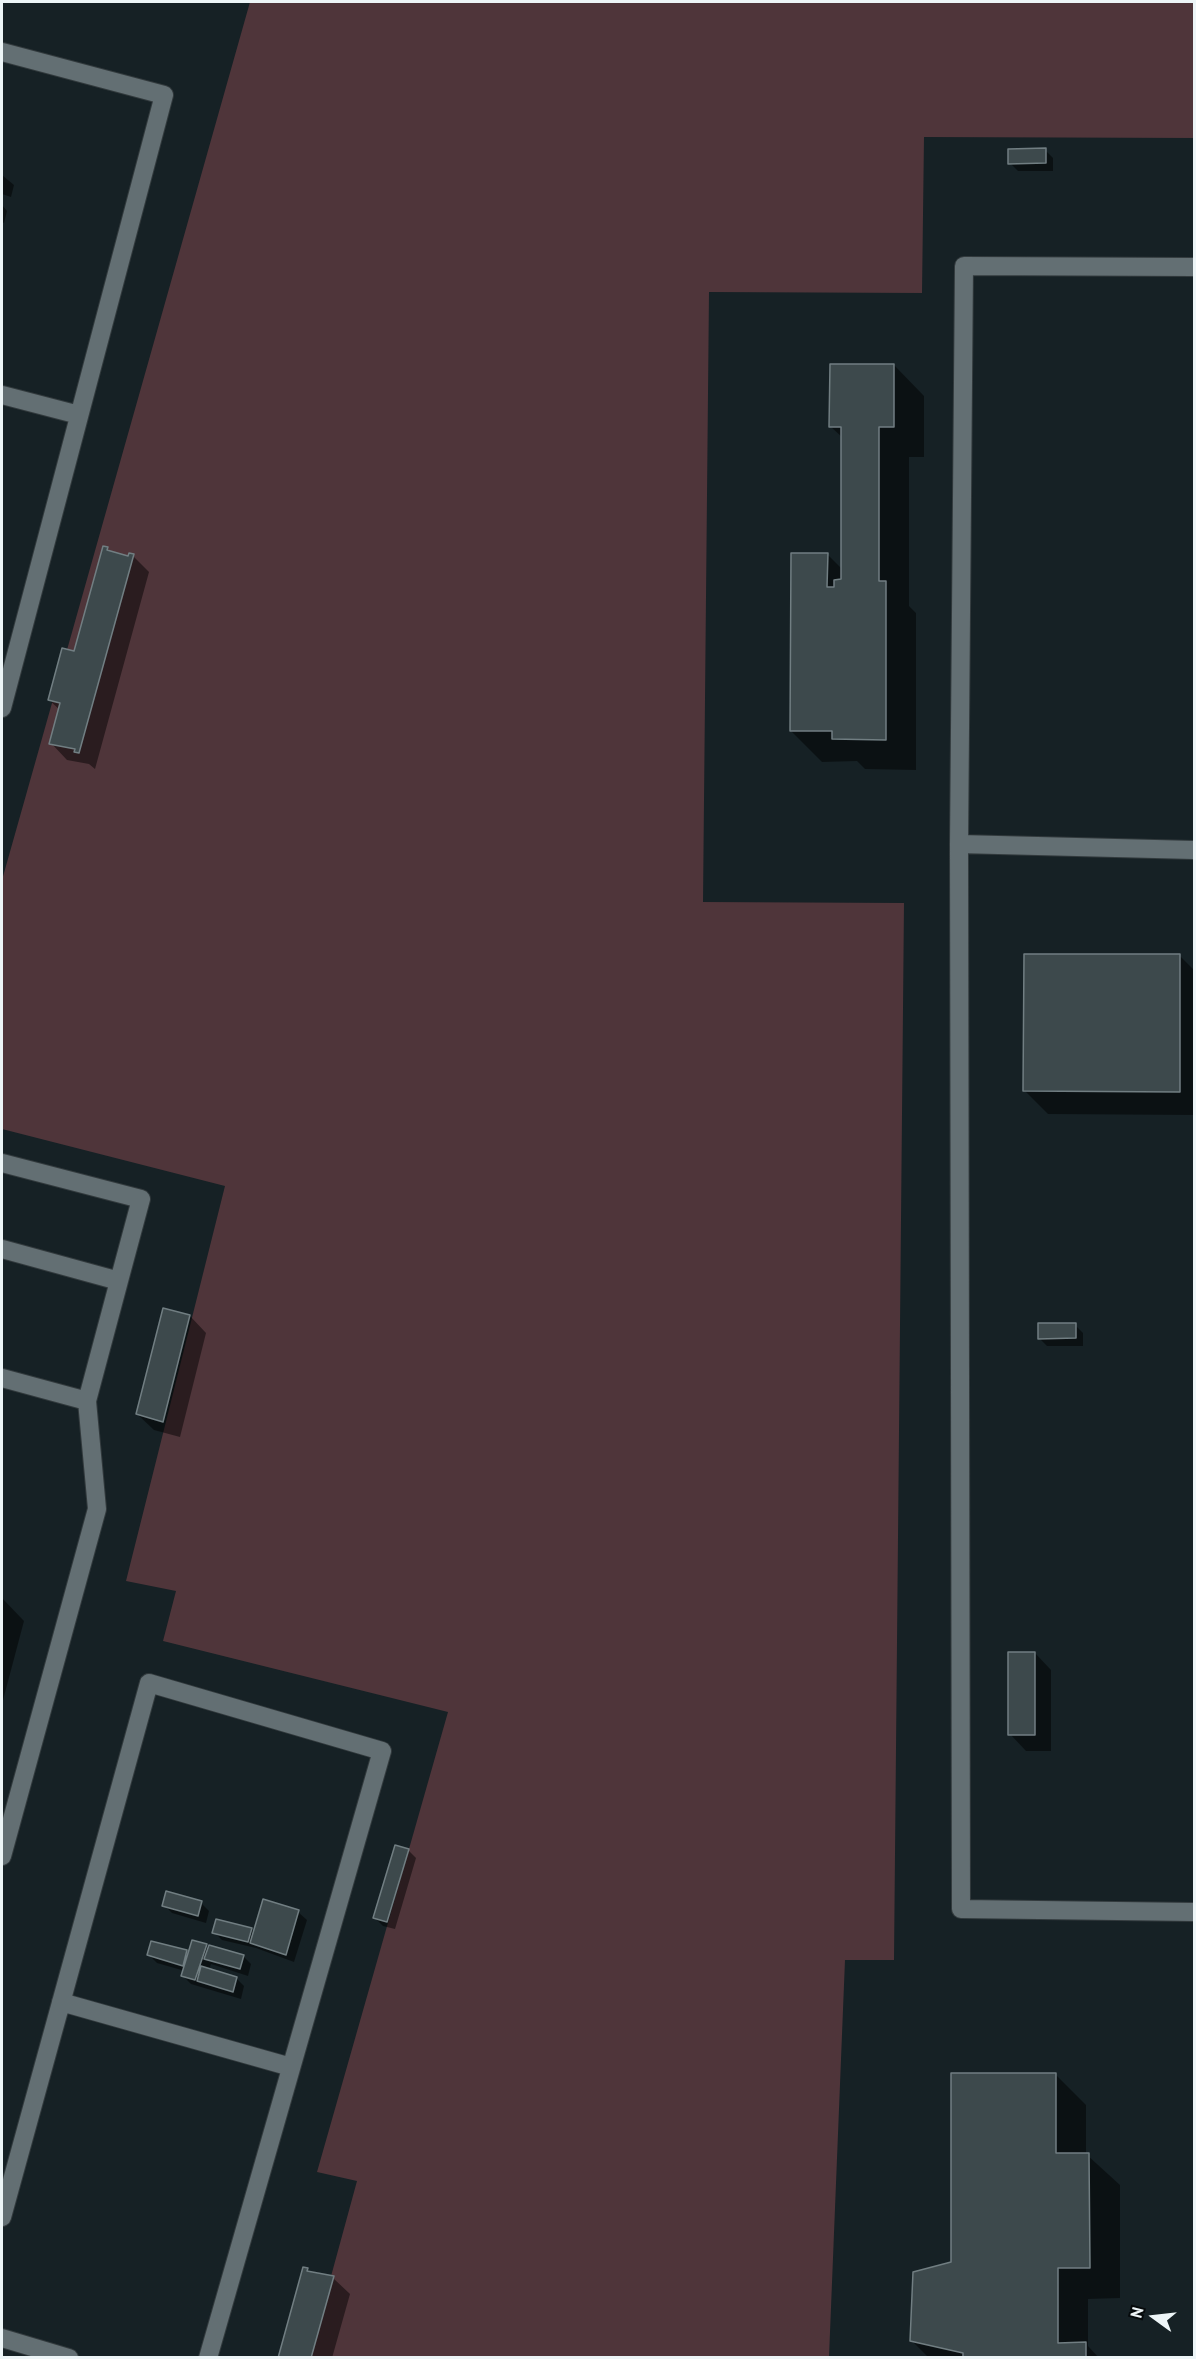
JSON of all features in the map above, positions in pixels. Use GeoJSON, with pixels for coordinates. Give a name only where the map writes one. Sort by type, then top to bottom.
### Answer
{"type":"FeatureCollection","features":[{"type":"Feature","properties":{"kind":"lane"},"geometry":{"type":"LineString","coordinates":[[2,52],[164,95],[2,708]]}},
{"type":"Feature","properties":{"kind":"lane"},"geometry":{"type":"LineString","coordinates":[[1194,267],[964,266],[959,844],[961,1909],[1194,1912]]}},
{"type":"Feature","properties":{"kind":"lane"},"geometry":{"type":"LineString","coordinates":[[2,395],[79,416]]}},
{"type":"Feature","properties":{"kind":"lane"},"geometry":{"type":"LineString","coordinates":[[959,844],[1194,850]]}},
{"type":"Feature","properties":{"kind":"lane"},"geometry":{"type":"LineString","coordinates":[[2,1163],[141,1199],[87,1401],[97,1509],[2,1856]]}},
{"type":"Feature","properties":{"kind":"lane"},"geometry":{"type":"LineString","coordinates":[[2,1249],[119,1281]]}},
{"type":"Feature","properties":{"kind":"lane"},"geometry":{"type":"LineString","coordinates":[[2,1378],[87,1401]]}},
{"type":"Feature","properties":{"kind":"lane"},"geometry":{"type":"LineString","coordinates":[[2,2217],[149,1683],[382,1751],[208,2358]]}},
{"type":"Feature","properties":{"kind":"lane"},"geometry":{"type":"LineString","coordinates":[[61,2002],[291,2067]]}},
{"type":"Feature","properties":{"kind":"lane"},"geometry":{"type":"LineString","coordinates":[[2,2338],[69,2358]]}},
{"type":"Feature","properties":{"kind":"shaded area"},"geometry":{"type":"Polygon","coordinates":[[[250,2],[1194,2],[1194,138],[924,137],[922,293],[709,292],[703,902],[904,903],[894,1960],[845,1960],[829,2357],[309,2357],[357,2181],[317,2172],[448,1712],[163,1641],[176,1591],[126,1581],[225,1186],[2,1129],[2,880],[250,2]]]}},
{"type":"Feature","properties":{"kind":"building"},"geometry":{"type":"Polygon","coordinates":[[[1046,148],[1046,163],[1008,164],[1008,149],[1046,148]]]}},
{"type":"Feature","properties":{"kind":"building"},"geometry":{"type":"Polygon","coordinates":[[[830,364],[894,364],[894,427],[879,427],[879,581],[886,581],[886,740],[832,739],[832,731],[790,731],[791,553],[828,553],[827,587],[834,587],[834,580],[841,579],[841,427],[829,427],[830,364]]]}},
{"type":"Feature","properties":{"kind":"building"},"geometry":{"type":"Polygon","coordinates":[[[103,546],[108,547],[107,550],[128,556],[129,553],[134,554],[79,753],[74,752],[75,749],[49,744],[60,703],[48,700],[62,648],[74,651],[103,546]]]}},
{"type":"Feature","properties":{"kind":"building"},"geometry":{"type":"Polygon","coordinates":[[[1024,954],[1180,954],[1180,1092],[1023,1091],[1024,954]]]}},
{"type":"Feature","properties":{"kind":"building"},"geometry":{"type":"Polygon","coordinates":[[[163,1308],[190,1315],[163,1422],[136,1414],[163,1308]]]}},
{"type":"Feature","properties":{"kind":"building"},"geometry":{"type":"Polygon","coordinates":[[[1038,1323],[1076,1323],[1076,1338],[1038,1339],[1038,1323]]]}},
{"type":"Feature","properties":{"kind":"building"},"geometry":{"type":"Polygon","coordinates":[[[1008,1652],[1035,1652],[1035,1735],[1008,1735],[1008,1652]]]}},
{"type":"Feature","properties":{"kind":"building"},"geometry":{"type":"Polygon","coordinates":[[[395,1845],[409,1849],[387,1922],[373,1918],[395,1845]]]}},
{"type":"Feature","properties":{"kind":"building"},"geometry":{"type":"Polygon","coordinates":[[[166,1891],[202,1901],[198,1916],[162,1906],[166,1891]]]}},
{"type":"Feature","properties":{"kind":"building"},"geometry":{"type":"Polygon","coordinates":[[[263,1899],[299,1910],[286,1955],[250,1943],[263,1899]]]}},
{"type":"Feature","properties":{"kind":"building"},"geometry":{"type":"Polygon","coordinates":[[[216,1919],[252,1928],[248,1942],[212,1933],[216,1919]]]}},
{"type":"Feature","properties":{"kind":"building"},"geometry":{"type":"Polygon","coordinates":[[[192,1940],[207,1944],[195,1980],[181,1976],[192,1940]]]}},
{"type":"Feature","properties":{"kind":"building"},"geometry":{"type":"Polygon","coordinates":[[[151,1941],[187,1950],[183,1966],[147,1955],[151,1941]]]}},
{"type":"Feature","properties":{"kind":"building"},"geometry":{"type":"Polygon","coordinates":[[[209,1945],[244,1955],[240,1969],[204,1959],[209,1945]]]}},
{"type":"Feature","properties":{"kind":"building"},"geometry":{"type":"Polygon","coordinates":[[[201,1966],[237,1977],[233,1992],[197,1981],[201,1966]]]}},
{"type":"Feature","properties":{"kind":"building"},"geometry":{"type":"Polygon","coordinates":[[[951,2073],[1056,2073],[1056,2153],[1089,2153],[1090,2268],[1058,2268],[1058,2343],[1086,2342],[1086,2358],[963,2358],[963,2353],[910,2341],[913,2272],[951,2262],[951,2073]]]}},
{"type":"Feature","properties":{"kind":"building"},"geometry":{"type":"Polygon","coordinates":[[[303,2267],[308,2268],[307,2271],[334,2276],[311,2358],[278,2358],[303,2267]]]}}]}
